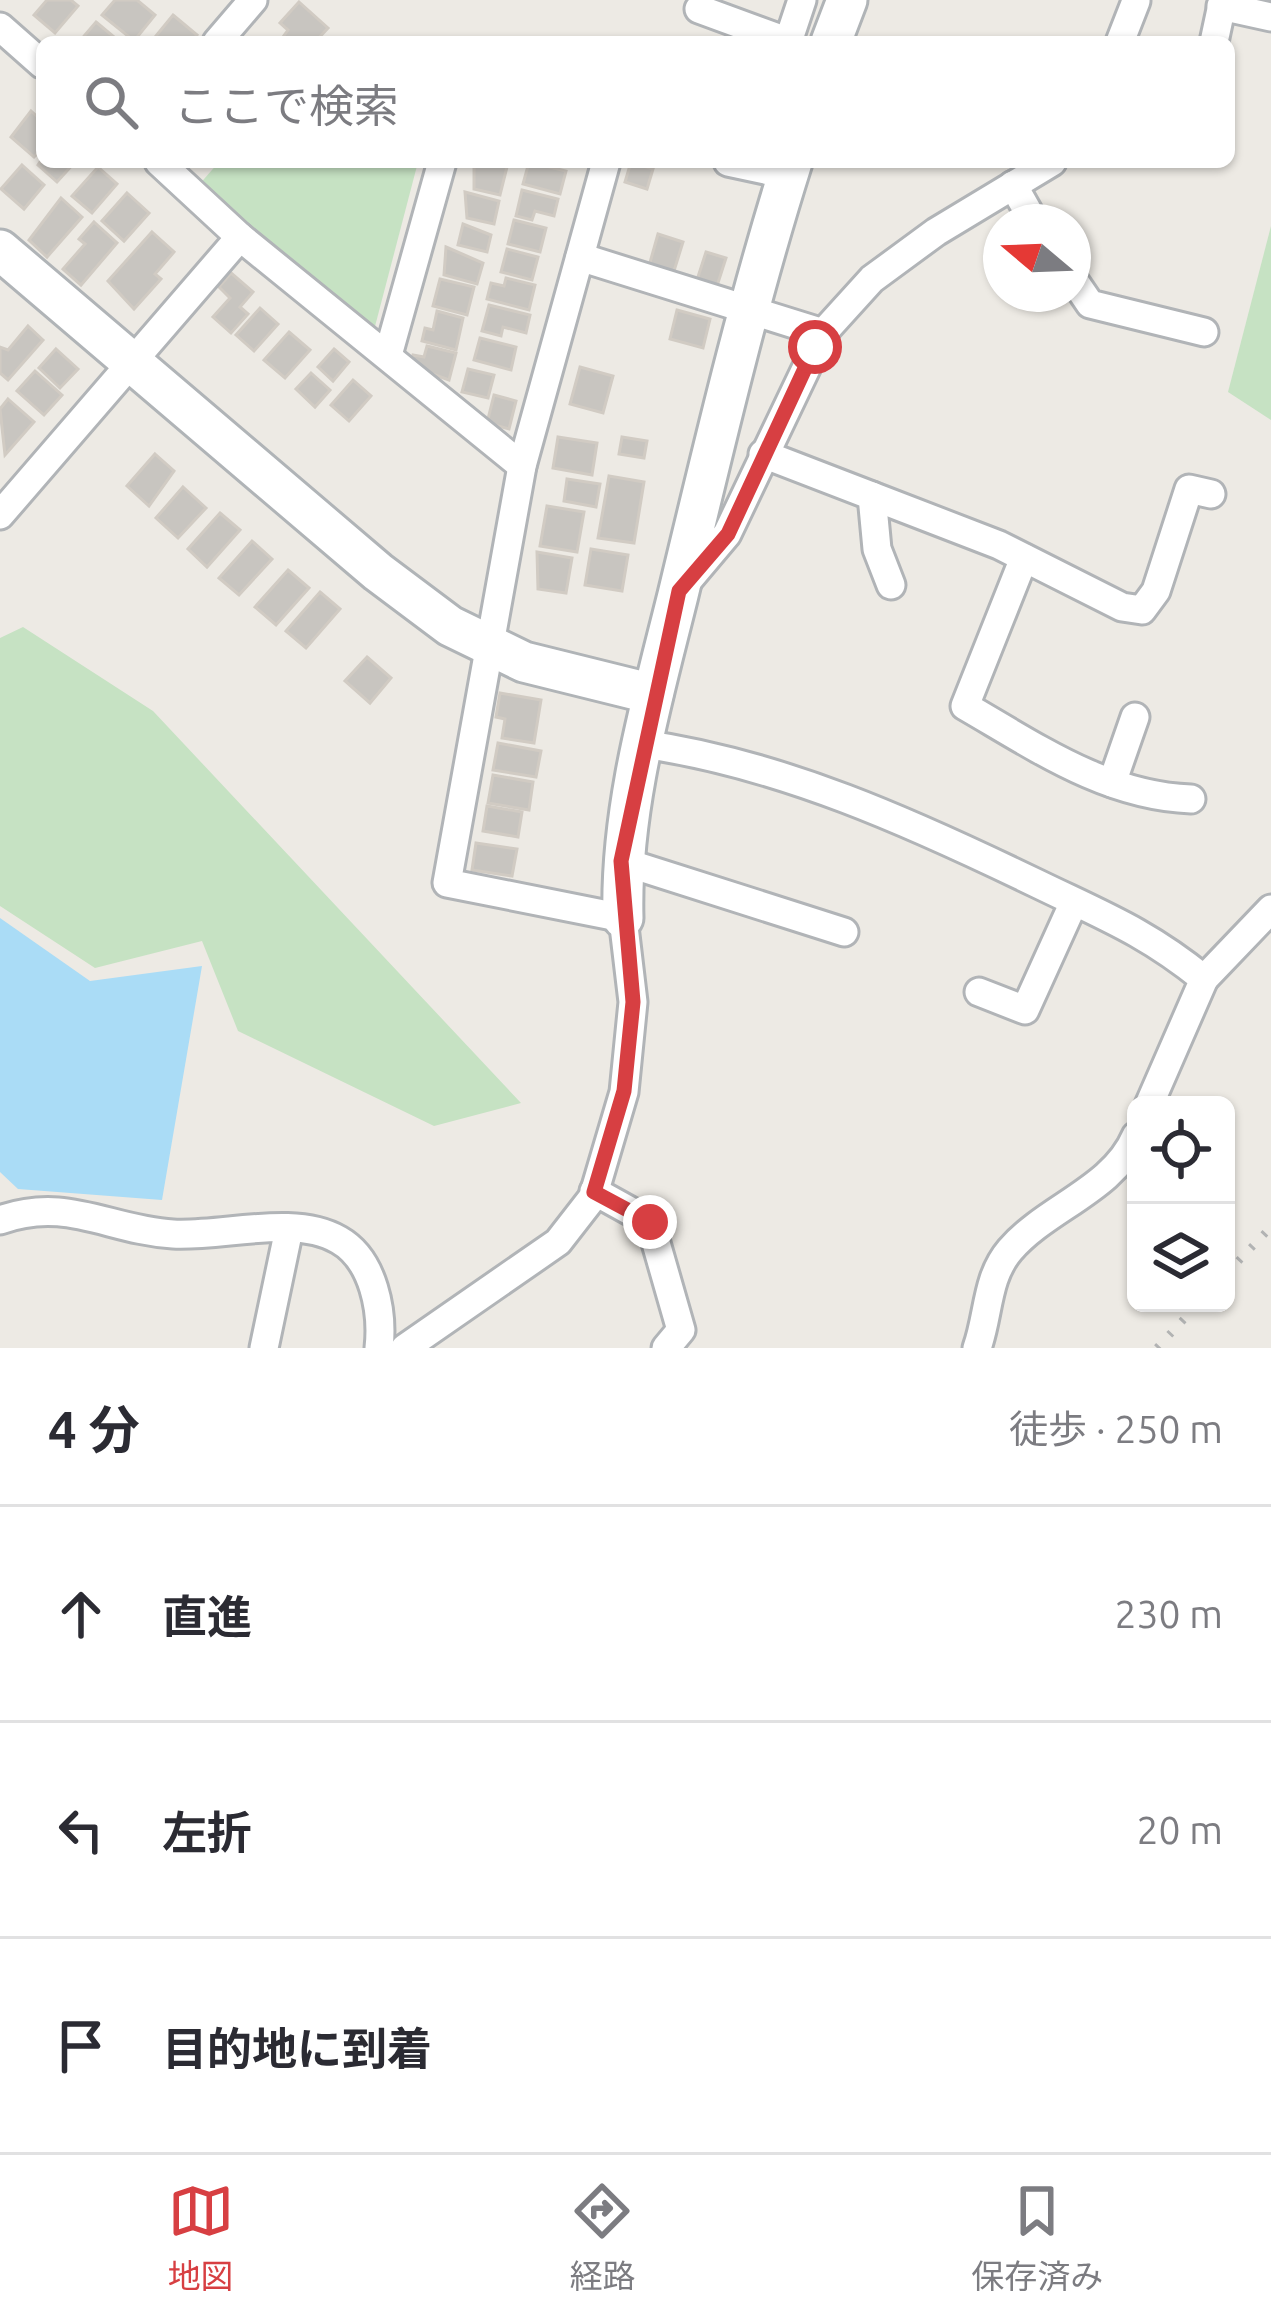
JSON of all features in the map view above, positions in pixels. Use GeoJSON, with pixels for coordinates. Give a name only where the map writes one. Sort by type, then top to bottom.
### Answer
{"type":"FeatureCollection","features":[{"type":"Feature","properties":{"kind":"street"},"geometry":{"type":"LineString","coordinates":[[790,36],[802,0]]}},
{"type":"Feature","properties":{"kind":"street"},"geometry":{"type":"LineString","coordinates":[[833,36],[847,0]]}},
{"type":"Feature","properties":{"kind":"street"},"geometry":{"type":"LineString","coordinates":[[1122,36],[1136,2]]}},
{"type":"Feature","properties":{"kind":"street"},"geometry":{"type":"LineString","coordinates":[[1215,36],[1222,3],[1271,16]]}},
{"type":"Feature","properties":{"kind":"street"},"geometry":{"type":"LineString","coordinates":[[220,36],[236,6]]}},
{"type":"Feature","properties":{"kind":"street"},"geometry":{"type":"LineString","coordinates":[[699,8],[772,36]]}},
{"type":"Feature","properties":{"kind":"street"},"geometry":{"type":"LineString","coordinates":[[0,27],[36,59]]}},
{"type":"Feature","properties":{"kind":"street"},"geometry":{"type":"LineString","coordinates":[[165,168],[240,238],[521,466]]}},
{"type":"Feature","properties":{"kind":"street"},"geometry":{"type":"LineString","coordinates":[[388,355],[440,168]]}},
{"type":"Feature","properties":{"kind":"street"},"geometry":{"type":"LineString","coordinates":[[603,168],[521,466],[447,883],[623,918]]}},
{"type":"Feature","properties":{"kind":"street"},"geometry":{"type":"LineString","coordinates":[[679,591],[728,534],[823,333],[872,279],[1042,168]]}},
{"type":"Feature","properties":{"kind":"street"},"geometry":{"type":"LineString","coordinates":[[406,1348],[559,1242],[594,1192],[624,1091],[633,1002],[621,861],[643,744],[749,310],[790,169]]}},
{"type":"Feature","properties":{"kind":"street"},"geometry":{"type":"LineString","coordinates":[[1012,185],[1023,204]]}},
{"type":"Feature","properties":{"kind":"street"},"geometry":{"type":"LineString","coordinates":[[0,515],[10,484],[134,362],[240,238]]}},
{"type":"Feature","properties":{"kind":"street"},"geometry":{"type":"LineString","coordinates":[[0,250],[378,572],[450,626],[556,673],[653,694]]}},
{"type":"Feature","properties":{"kind":"street"},"geometry":{"type":"LineString","coordinates":[[580,257],[823,333]]}},
{"type":"Feature","properties":{"kind":"street"},"geometry":{"type":"LineString","coordinates":[[1091,304],[1204,332]]}},
{"type":"Feature","properties":{"kind":"street"},"geometry":{"type":"LineString","coordinates":[[763,454],[1024,558],[1122,608],[1142,610],[1156,591],[1189,489],[1211,494]]}},
{"type":"Feature","properties":{"kind":"street"},"geometry":{"type":"LineString","coordinates":[[872,496],[877,549],[891,585]]}},
{"type":"Feature","properties":{"kind":"street"},"geometry":{"type":"LineString","coordinates":[[1024,558],[964,706],[1072,768],[1150,797],[1191,800]]}},
{"type":"Feature","properties":{"kind":"street"},"geometry":{"type":"LineString","coordinates":[[1112,783],[1135,717]]}},
{"type":"Feature","properties":{"kind":"street"},"geometry":{"type":"LineString","coordinates":[[643,744],[702,753],[904,819],[1150,936],[1204,979]]}},
{"type":"Feature","properties":{"kind":"street"},"geometry":{"type":"LineString","coordinates":[[621,861],[844,932]]}},
{"type":"Feature","properties":{"kind":"street"},"geometry":{"type":"LineString","coordinates":[[979,992],[1025,1010],[1074,902]]}},
{"type":"Feature","properties":{"kind":"street"},"geometry":{"type":"LineString","coordinates":[[1153,1096],[1204,979],[1271,909]]}},
{"type":"Feature","properties":{"kind":"street"},"geometry":{"type":"LineString","coordinates":[[976,1348],[990,1286],[1009,1251],[1105,1178],[1127,1148]]}},
{"type":"Feature","properties":{"kind":"street"},"geometry":{"type":"LineString","coordinates":[[594,1192],[650,1222],[681,1330],[666,1348]]}},
{"type":"Feature","properties":{"kind":"street"},"geometry":{"type":"LineString","coordinates":[[0,1220],[61,1209],[170,1234],[289,1229],[338,1239],[359,1258],[374,1286],[379,1348]]}},
{"type":"Feature","properties":{"kind":"street"},"geometry":{"type":"LineString","coordinates":[[264,1348],[289,1229]]}},
{"type":"Feature","properties":{"kind":"green space"},"geometry":{"type":"Polygon","coordinates":[[[214,168],[416,168],[373,334],[197,187],[214,168]]]}},
{"type":"Feature","properties":{"kind":"green space"},"geometry":{"type":"Polygon","coordinates":[[[1271,226],[1271,420],[1228,392],[1271,226]]]}},
{"type":"Feature","properties":{"kind":"green space"},"geometry":{"type":"Polygon","coordinates":[[[23,627],[153,711],[521,1103],[434,1126],[238,1031],[202,941],[95,968],[0,906],[0,638],[23,627]]]}},
{"type":"Feature","properties":{"kind":"water"},"geometry":{"type":"Polygon","coordinates":[[[0,918],[90,981],[202,966],[162,1200],[18,1189],[0,1172],[0,918]]]}},
{"type":"Feature","properties":{"kind":"building"},"geometry":{"type":"Polygon","coordinates":[[[47,0],[71,0],[78,6],[55,33],[34,15],[47,0]]]}},
{"type":"Feature","properties":{"kind":"building"},"geometry":{"type":"Polygon","coordinates":[[[115,0],[137,0],[155,15],[138,36],[128,36],[102,15],[115,0]]]}},
{"type":"Feature","properties":{"kind":"building"},"geometry":{"type":"Polygon","coordinates":[[[299,2],[328,28],[321,36],[284,36],[288,30],[280,23],[299,2]]]}},
{"type":"Feature","properties":{"kind":"building"},"geometry":{"type":"Polygon","coordinates":[[[173,15],[197,35],[196,36],[156,36],[173,15]]]}},
{"type":"Feature","properties":{"kind":"building"},"geometry":{"type":"Polygon","coordinates":[[[96,22],[113,36],[84,36],[96,22]]]}},
{"type":"Feature","properties":{"kind":"building"},"geometry":{"type":"Polygon","coordinates":[[[31,111],[36,116],[34,157],[11,137],[31,111]]]}},
{"type":"Feature","properties":{"kind":"building"},"geometry":{"type":"Polygon","coordinates":[[[22,165],[44,185],[24,209],[1,189],[22,165]]]}},
{"type":"Feature","properties":{"kind":"building"},"geometry":{"type":"Polygon","coordinates":[[[41,168],[70,168],[57,182],[41,168]]]}},
{"type":"Feature","properties":{"kind":"building"},"geometry":{"type":"Polygon","coordinates":[[[97,168],[117,184],[92,213],[72,196],[97,168]]]}},
{"type":"Feature","properties":{"kind":"building"},"geometry":{"type":"Polygon","coordinates":[[[474,168],[507,168],[500,195],[474,189],[474,168]]]}},
{"type":"Feature","properties":{"kind":"building"},"geometry":{"type":"Polygon","coordinates":[[[527,168],[566,171],[560,194],[523,184],[527,168]]]}},
{"type":"Feature","properties":{"kind":"building"},"geometry":{"type":"Polygon","coordinates":[[[629,168],[653,169],[647,189],[625,182],[629,168]]]}},
{"type":"Feature","properties":{"kind":"building"},"geometry":{"type":"Polygon","coordinates":[[[522,190],[558,199],[554,216],[535,211],[532,220],[516,216],[522,190]]]}},
{"type":"Feature","properties":{"kind":"building"},"geometry":{"type":"Polygon","coordinates":[[[465,192],[499,201],[494,224],[467,218],[465,192]]]}},
{"type":"Feature","properties":{"kind":"building"},"geometry":{"type":"Polygon","coordinates":[[[127,193],[149,213],[124,241],[102,221],[127,193]]]}},
{"type":"Feature","properties":{"kind":"building"},"geometry":{"type":"Polygon","coordinates":[[[61,198],[82,217],[47,257],[29,240],[61,198]]]}},
{"type":"Feature","properties":{"kind":"building"},"geometry":{"type":"Polygon","coordinates":[[[514,220],[546,228],[540,252],[508,244],[514,220]]]}},
{"type":"Feature","properties":{"kind":"building"},"geometry":{"type":"Polygon","coordinates":[[[94,222],[117,243],[81,285],[63,269],[85,244],[79,239],[94,222]]]}},
{"type":"Feature","properties":{"kind":"building"},"geometry":{"type":"Polygon","coordinates":[[[463,224],[491,235],[487,252],[458,245],[463,224]]]}},
{"type":"Feature","properties":{"kind":"building"},"geometry":{"type":"Polygon","coordinates":[[[152,232],[174,252],[155,274],[161,279],[134,309],[108,281],[152,232]]]}},
{"type":"Feature","properties":{"kind":"building"},"geometry":{"type":"Polygon","coordinates":[[[658,234],[683,242],[673,274],[649,266],[658,234]]]}},
{"type":"Feature","properties":{"kind":"building"},"geometry":{"type":"Polygon","coordinates":[[[446,247],[483,263],[477,284],[444,275],[446,247]]]}},
{"type":"Feature","properties":{"kind":"building"},"geometry":{"type":"Polygon","coordinates":[[[507,249],[538,257],[532,280],[501,272],[507,249]]]}},
{"type":"Feature","properties":{"kind":"building"},"geometry":{"type":"Polygon","coordinates":[[[706,252],[726,258],[717,286],[697,280],[706,252]]]}},
{"type":"Feature","properties":{"kind":"building"},"geometry":{"type":"Polygon","coordinates":[[[231,273],[253,292],[240,307],[248,314],[231,333],[213,317],[230,298],[219,287],[231,273]]]}},
{"type":"Feature","properties":{"kind":"building"},"geometry":{"type":"Polygon","coordinates":[[[506,278],[535,285],[529,310],[487,299],[491,283],[504,286],[506,278]]]}},
{"type":"Feature","properties":{"kind":"building"},"geometry":{"type":"Polygon","coordinates":[[[440,279],[474,287],[467,315],[433,306],[440,279]]]}},
{"type":"Feature","properties":{"kind":"building"},"geometry":{"type":"Polygon","coordinates":[[[489,305],[530,315],[526,333],[503,327],[501,336],[482,331],[489,305]]]}},
{"type":"Feature","properties":{"kind":"building"},"geometry":{"type":"Polygon","coordinates":[[[260,308],[278,324],[254,351],[236,335],[260,308]]]}},
{"type":"Feature","properties":{"kind":"building"},"geometry":{"type":"Polygon","coordinates":[[[677,310],[710,319],[703,348],[670,339],[677,310]]]}},
{"type":"Feature","properties":{"kind":"building"},"geometry":{"type":"Polygon","coordinates":[[[437,311],[463,318],[456,350],[422,341],[425,328],[433,330],[437,311]]]}},
{"type":"Feature","properties":{"kind":"building"},"geometry":{"type":"Polygon","coordinates":[[[28,326],[43,340],[8,380],[0,373],[0,347],[8,350],[28,326]]]}},
{"type":"Feature","properties":{"kind":"building"},"geometry":{"type":"Polygon","coordinates":[[[289,332],[310,350],[285,378],[264,360],[289,332]]]}},
{"type":"Feature","properties":{"kind":"building"},"geometry":{"type":"Polygon","coordinates":[[[480,338],[516,347],[511,370],[474,360],[480,338]]]}},
{"type":"Feature","properties":{"kind":"building"},"geometry":{"type":"Polygon","coordinates":[[[427,346],[456,353],[449,380],[410,366],[413,355],[424,357],[427,346]]]}},
{"type":"Feature","properties":{"kind":"building"},"geometry":{"type":"Polygon","coordinates":[[[56,349],[78,369],[60,388],[39,368],[56,349]]]}},
{"type":"Feature","properties":{"kind":"building"},"geometry":{"type":"Polygon","coordinates":[[[334,349],[349,362],[333,381],[318,367],[334,349]]]}},
{"type":"Feature","properties":{"kind":"building"},"geometry":{"type":"Polygon","coordinates":[[[580,367],[613,376],[603,413],[570,404],[580,367]]]}},
{"type":"Feature","properties":{"kind":"building"},"geometry":{"type":"Polygon","coordinates":[[[468,369],[494,375],[488,398],[462,392],[468,369]]]}},
{"type":"Feature","properties":{"kind":"building"},"geometry":{"type":"Polygon","coordinates":[[[35,371],[62,395],[44,415],[17,391],[35,371]]]}},
{"type":"Feature","properties":{"kind":"building"},"geometry":{"type":"Polygon","coordinates":[[[311,373],[330,390],[315,407],[296,389],[311,373]]]}},
{"type":"Feature","properties":{"kind":"building"},"geometry":{"type":"Polygon","coordinates":[[[353,380],[371,396],[349,421],[331,405],[353,380]]]}},
{"type":"Feature","properties":{"kind":"building"},"geometry":{"type":"Polygon","coordinates":[[[494,395],[516,401],[509,429],[487,423],[494,395]]]}},
{"type":"Feature","properties":{"kind":"building"},"geometry":{"type":"Polygon","coordinates":[[[8,399],[34,422],[5,455],[0,409],[8,399]]]}},
{"type":"Feature","properties":{"kind":"building"},"geometry":{"type":"Polygon","coordinates":[[[558,437],[597,443],[592,475],[553,468],[558,437]]]}},
{"type":"Feature","properties":{"kind":"building"},"geometry":{"type":"Polygon","coordinates":[[[622,437],[647,441],[644,458],[619,454],[622,437]]]}},
{"type":"Feature","properties":{"kind":"building"},"geometry":{"type":"Polygon","coordinates":[[[155,454],[174,471],[149,506],[127,486],[155,454]]]}},
{"type":"Feature","properties":{"kind":"building"},"geometry":{"type":"Polygon","coordinates":[[[609,476],[644,482],[634,543],[598,538],[609,476]]]}},
{"type":"Feature","properties":{"kind":"building"},"geometry":{"type":"Polygon","coordinates":[[[567,479],[600,484],[596,507],[564,501],[567,479]]]}},
{"type":"Feature","properties":{"kind":"building"},"geometry":{"type":"Polygon","coordinates":[[[183,487],[206,508],[178,538],[156,518],[183,487]]]}},
{"type":"Feature","properties":{"kind":"building"},"geometry":{"type":"Polygon","coordinates":[[[547,506],[584,512],[577,552],[540,546],[547,506]]]}},
{"type":"Feature","properties":{"kind":"building"},"geometry":{"type":"Polygon","coordinates":[[[220,513],[240,530],[207,567],[188,549],[220,513]]]}},
{"type":"Feature","properties":{"kind":"building"},"geometry":{"type":"Polygon","coordinates":[[[252,541],[272,559],[239,595],[219,578],[252,541]]]}},
{"type":"Feature","properties":{"kind":"building"},"geometry":{"type":"Polygon","coordinates":[[[591,549],[628,555],[622,591],[585,585],[591,549]]]}},
{"type":"Feature","properties":{"kind":"building"},"geometry":{"type":"Polygon","coordinates":[[[537,552],[572,558],[566,593],[538,589],[537,552]]]}},
{"type":"Feature","properties":{"kind":"building"},"geometry":{"type":"Polygon","coordinates":[[[288,570],[309,588],[276,625],[255,607],[288,570]]]}},
{"type":"Feature","properties":{"kind":"building"},"geometry":{"type":"Polygon","coordinates":[[[320,592],[340,609],[306,648],[286,631],[320,592]]]}},
{"type":"Feature","properties":{"kind":"building"},"geometry":{"type":"Polygon","coordinates":[[[367,657],[391,678],[370,703],[345,681],[367,657]]]}},
{"type":"Feature","properties":{"kind":"building"},"geometry":{"type":"Polygon","coordinates":[[[500,693],[541,700],[534,743],[502,738],[505,719],[496,717],[500,693]]]}},
{"type":"Feature","properties":{"kind":"building"},"geometry":{"type":"Polygon","coordinates":[[[498,743],[541,751],[536,777],[493,770],[498,743]]]}},
{"type":"Feature","properties":{"kind":"building"},"geometry":{"type":"Polygon","coordinates":[[[493,775],[533,782],[529,810],[488,803],[493,775]]]}},
{"type":"Feature","properties":{"kind":"building"},"geometry":{"type":"Polygon","coordinates":[[[487,806],[522,812],[518,837],[483,831],[487,806]]]}},
{"type":"Feature","properties":{"kind":"building"},"geometry":{"type":"Polygon","coordinates":[[[476,843],[517,849],[512,876],[472,870],[476,843]]]}},
{"type":"Feature","properties":{"kind":"railway"},"geometry":{"type":"LineString","coordinates":[[1235,1265],[1271,1227]]}},
{"type":"Feature","properties":{"kind":"railway"},"geometry":{"type":"LineString","coordinates":[[1157,1348],[1191,1312]]}},
{"type":"Feature","properties":{"kind":"route"},"geometry":{"type":"LineString","coordinates":[[650,1222],[594,1192],[624,1091],[633,1002],[621,861],[643,744],[679,591],[728,534],[815,347]]}}]}
